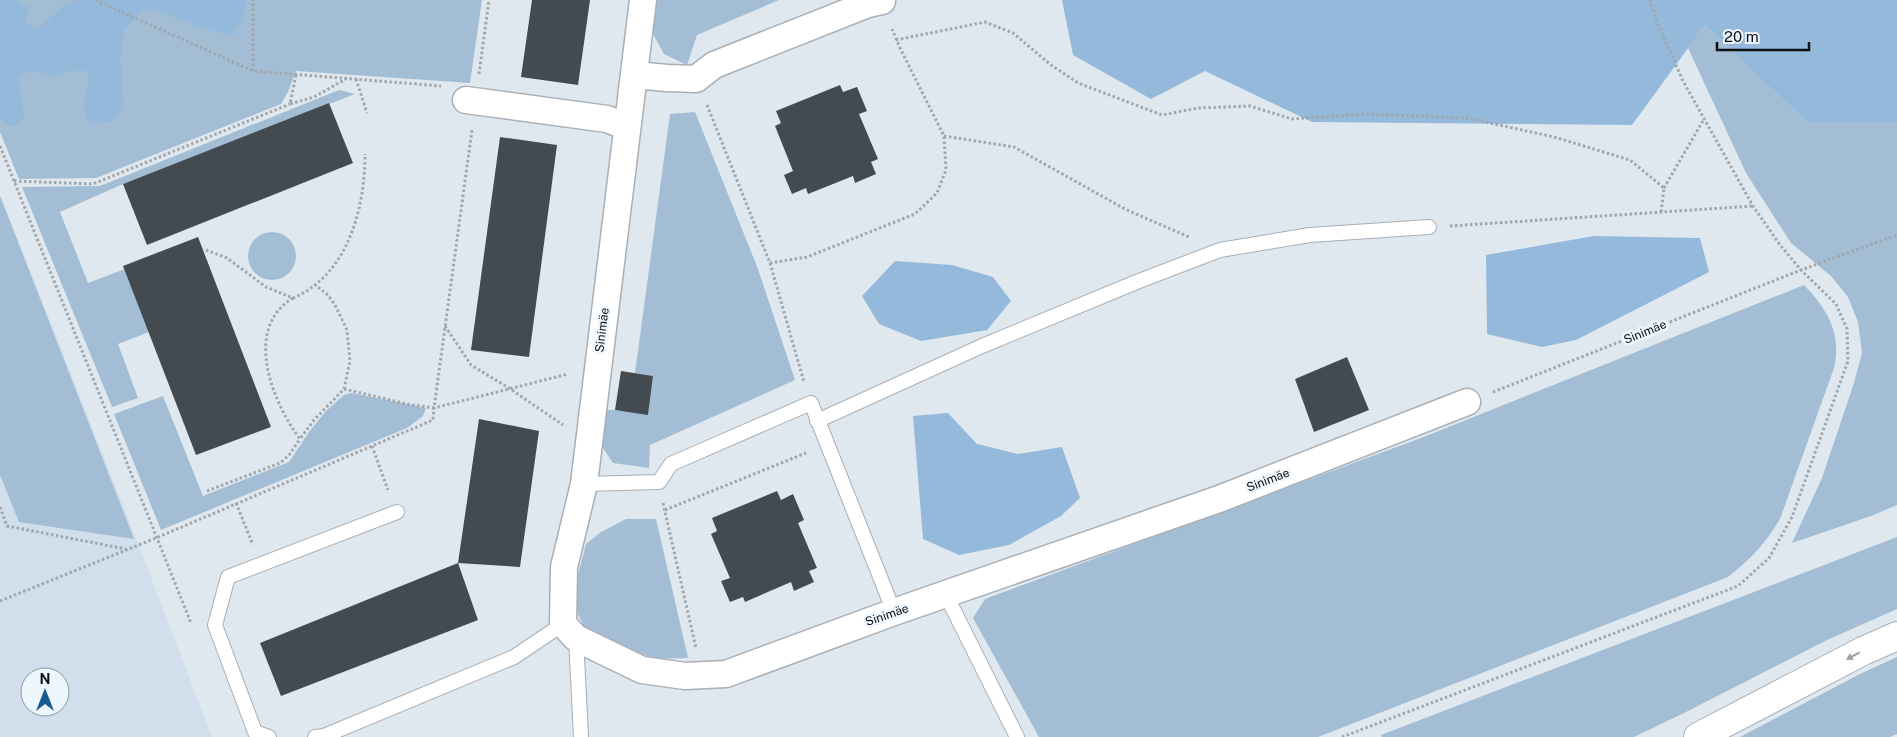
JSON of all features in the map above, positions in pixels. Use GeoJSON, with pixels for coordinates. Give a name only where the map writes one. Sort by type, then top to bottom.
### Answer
{"type":"FeatureCollection","features":[{"type":"Feature","properties":{"kind":"highway"},"geometry":{"type":"LineString","coordinates":[[1698,737],[1863,650],[1897,636]]}},
{"type":"Feature","properties":{"kind":"street","name":"Sinimäe"},"geometry":{"type":"LineString","coordinates":[[642,0],[635,75],[627,127],[584,484],[564,568],[569,631],[642,670],[685,676],[726,674],[894,612],[1219,499],[1467,402]]}},
{"type":"Feature","properties":{"kind":"street"},"geometry":{"type":"LineString","coordinates":[[635,75],[696,79],[714,65],[868,4],[882,2]]}},
{"type":"Feature","properties":{"kind":"street"},"geometry":{"type":"LineString","coordinates":[[473,97],[607,119],[627,127]]}},
{"type":"Feature","properties":{"kind":"lane"},"geometry":{"type":"LineString","coordinates":[[817,421],[982,346],[1139,281],[1220,250],[1310,235],[1429,227]]}},
{"type":"Feature","properties":{"kind":"lane"},"geometry":{"type":"LineString","coordinates":[[584,484],[659,482],[671,464],[810,403],[894,612]]}},
{"type":"Feature","properties":{"kind":"lane"},"geometry":{"type":"LineString","coordinates":[[269,737],[255,732],[215,625],[228,577],[397,512]]}},
{"type":"Feature","properties":{"kind":"lane"},"geometry":{"type":"LineString","coordinates":[[946,595],[1017,737]]}},
{"type":"Feature","properties":{"kind":"lane"},"geometry":{"type":"LineString","coordinates":[[315,737],[324,736],[367,719],[514,657],[569,631],[581,737]]}},
{"type":"Feature","properties":{"kind":"path"},"geometry":{"type":"LineString","coordinates":[[95,0],[253,71],[356,79],[473,97]]}},
{"type":"Feature","properties":{"kind":"path"},"geometry":{"type":"LineString","coordinates":[[253,0],[253,71]]}},
{"type":"Feature","properties":{"kind":"path"},"geometry":{"type":"LineString","coordinates":[[0,601],[156,538],[433,420],[473,97],[488,0]]}},
{"type":"Feature","properties":{"kind":"path"},"geometry":{"type":"LineString","coordinates":[[1342,737],[1738,586],[1769,558],[1792,517],[1848,361],[1847,329],[1836,304],[1801,270],[1780,246],[1753,206],[1683,81],[1657,22],[1650,0]]}},
{"type":"Feature","properties":{"kind":"path"},"geometry":{"type":"LineString","coordinates":[[770,262],[807,257],[915,214],[937,193],[946,170],[944,136],[896,40],[882,2]]}},
{"type":"Feature","properties":{"kind":"path"},"geometry":{"type":"LineString","coordinates":[[896,40],[985,22],[1013,34],[1078,84],[1162,115],[1198,108],[1250,106],[1292,119],[1365,114],[1467,118],[1554,137],[1630,160],[1664,188]]}},
{"type":"Feature","properties":{"kind":"path"},"geometry":{"type":"LineString","coordinates":[[290,104],[296,75]]}},
{"type":"Feature","properties":{"kind":"path"},"geometry":{"type":"LineString","coordinates":[[14,181],[93,184],[290,104],[314,97],[347,78]]}},
{"type":"Feature","properties":{"kind":"path"},"geometry":{"type":"LineString","coordinates":[[356,79],[367,113]]}},
{"type":"Feature","properties":{"kind":"path"},"geometry":{"type":"LineString","coordinates":[[696,79],[770,262],[810,403]]}},
{"type":"Feature","properties":{"kind":"path"},"geometry":{"type":"LineString","coordinates":[[1661,213],[1664,188],[1704,119]]}},
{"type":"Feature","properties":{"kind":"path"},"geometry":{"type":"LineString","coordinates":[[944,136],[1014,147],[1124,209],[1220,250]]}},
{"type":"Feature","properties":{"kind":"path"},"geometry":{"type":"LineString","coordinates":[[0,146],[156,538]]}},
{"type":"Feature","properties":{"kind":"path"},"geometry":{"type":"LineString","coordinates":[[300,440],[286,417],[268,372],[265,347],[267,336],[275,316],[283,303],[309,291],[316,285],[345,248],[358,214],[365,180],[365,154]]}},
{"type":"Feature","properties":{"kind":"path"},"geometry":{"type":"LineString","coordinates":[[1429,227],[1753,206]]}},
{"type":"Feature","properties":{"kind":"path","name":"Sinimäe"},"geometry":{"type":"LineString","coordinates":[[1467,402],[1897,234]]}},
{"type":"Feature","properties":{"kind":"path"},"geometry":{"type":"LineString","coordinates":[[206,250],[227,258],[266,287],[293,298]]}},
{"type":"Feature","properties":{"kind":"path"},"geometry":{"type":"LineString","coordinates":[[207,491],[280,463],[289,455],[314,420],[344,389],[350,360],[347,330],[332,300],[316,285]]}},
{"type":"Feature","properties":{"kind":"path"},"geometry":{"type":"LineString","coordinates":[[445,326],[471,365],[509,388],[565,427]]}},
{"type":"Feature","properties":{"kind":"path"},"geometry":{"type":"LineString","coordinates":[[344,389],[407,404],[434,408],[573,372]]}},
{"type":"Feature","properties":{"kind":"path"},"geometry":{"type":"LineString","coordinates":[[665,510],[827,445]]}},
{"type":"Feature","properties":{"kind":"path"},"geometry":{"type":"LineString","coordinates":[[372,446],[397,512]]}},
{"type":"Feature","properties":{"kind":"path"},"geometry":{"type":"LineString","coordinates":[[659,482],[702,675]]}},
{"type":"Feature","properties":{"kind":"path"},"geometry":{"type":"LineString","coordinates":[[236,504],[261,564]]}},
{"type":"Feature","properties":{"kind":"path"},"geometry":{"type":"LineString","coordinates":[[0,509],[7,526],[126,549]]}},
{"type":"Feature","properties":{"kind":"shaded area"},"geometry":{"type":"Polygon","coordinates":[[[0,0],[482,0],[470,83],[296,71],[281,104],[96,178],[19,179],[0,132],[0,0]]]}},
{"type":"Feature","properties":{"kind":"shaded area"},"geometry":{"type":"Polygon","coordinates":[[[0,0],[16,0],[29,8],[26,23],[37,30],[63,6],[78,0],[245,0],[246,4],[244,14],[232,36],[144,8],[125,29],[120,56],[124,108],[110,122],[90,124],[83,107],[89,84],[88,71],[68,71],[51,77],[34,71],[18,75],[24,117],[17,125],[8,126],[0,116],[0,0]]]}},
{"type":"Feature","properties":{"kind":"shaded area"},"geometry":{"type":"Polygon","coordinates":[[[657,0],[779,0],[697,35],[687,65],[664,54],[653,34],[657,0]]]}},
{"type":"Feature","properties":{"kind":"shaded area"},"geometry":{"type":"Polygon","coordinates":[[[1062,0],[1897,0],[1897,122],[1806,122],[1705,25],[1632,125],[1312,122],[1205,71],[1151,99],[1073,55],[1062,0]]]}},
{"type":"Feature","properties":{"kind":"shaded area"},"geometry":{"type":"Polygon","coordinates":[[[1705,25],[1806,122],[1897,122],[1897,505],[1792,543],[1822,478],[1854,383],[1862,353],[1858,322],[1848,297],[1831,276],[1791,243],[1746,173],[1688,48],[1705,25]]]}},
{"type":"Feature","properties":{"kind":"shaded area"},"geometry":{"type":"Polygon","coordinates":[[[339,90],[355,94],[123,184],[60,212],[88,283],[125,269],[149,332],[118,344],[138,398],[112,407],[22,187],[100,186],[339,90]]]}},
{"type":"Feature","properties":{"kind":"shaded area"},"geometry":{"type":"Polygon","coordinates":[[[695,112],[758,269],[795,380],[650,445],[649,468],[613,463],[603,448],[598,410],[648,414],[653,376],[635,373],[670,114],[695,112]]]}},
{"type":"Feature","properties":{"kind":"shaded area"},"geometry":{"type":"Polygon","coordinates":[[[0,194],[136,538],[212,737],[0,737],[0,194]]]}},
{"type":"Feature","properties":{"kind":"shaded area"},"geometry":{"type":"Polygon","coordinates":[[[0,196],[134,539],[19,522],[0,475],[0,196]]]}},
{"type":"Feature","properties":{"kind":"shaded area"},"geometry":{"type":"Polygon","coordinates":[[[272,232],[281,234],[289,239],[294,247],[296,256],[294,265],[289,273],[281,278],[272,280],[263,278],[255,273],[250,265],[248,256],[250,247],[255,239],[263,234],[272,232]]]}},
{"type":"Feature","properties":{"kind":"shaded area"},"geometry":{"type":"Polygon","coordinates":[[[1594,236],[1700,238],[1709,272],[1576,340],[1542,347],[1487,334],[1486,255],[1594,236]]]}},
{"type":"Feature","properties":{"kind":"shaded area"},"geometry":{"type":"Polygon","coordinates":[[[895,261],[952,265],[993,277],[1011,301],[987,330],[921,341],[879,324],[862,296],[895,261]]]}},
{"type":"Feature","properties":{"kind":"shaded area"},"geometry":{"type":"Polygon","coordinates":[[[1804,285],[1820,303],[1831,322],[1836,344],[1834,368],[1780,519],[1757,551],[1728,577],[1318,737],[1039,737],[973,618],[985,599],[1421,438],[1804,285]]]}},
{"type":"Feature","properties":{"kind":"shaded area"},"geometry":{"type":"Polygon","coordinates":[[[352,393],[426,408],[423,416],[407,428],[161,530],[114,414],[163,396],[203,496],[289,462],[326,411],[344,395],[352,393]]]}},
{"type":"Feature","properties":{"kind":"shaded area"},"geometry":{"type":"Polygon","coordinates":[[[948,413],[977,444],[1018,454],[1062,447],[1080,498],[1061,516],[1009,545],[959,555],[923,539],[913,416],[948,413]]]}},
{"type":"Feature","properties":{"kind":"shaded area"},"geometry":{"type":"Polygon","coordinates":[[[626,519],[656,519],[688,658],[654,659],[612,641],[584,627],[575,608],[578,575],[586,544],[601,532],[626,519]]]}},
{"type":"Feature","properties":{"kind":"shaded area"},"geometry":{"type":"Polygon","coordinates":[[[1897,537],[1897,609],[1827,640],[1634,737],[1382,737],[1381,735],[1897,537]]]}},
{"type":"Feature","properties":{"kind":"shaded area"},"geometry":{"type":"Polygon","coordinates":[[[1897,657],[1897,734],[1890,737],[1740,737],[1862,673],[1897,657]]]}},
{"type":"Feature","properties":{"kind":"building"},"geometry":{"type":"Polygon","coordinates":[[[532,0],[590,0],[578,85],[521,77],[532,0]]]}},
{"type":"Feature","properties":{"kind":"building"},"geometry":{"type":"Polygon","coordinates":[[[840,85],[843,92],[857,87],[867,111],[859,114],[878,159],[871,162],[876,174],[855,183],[853,176],[808,194],[806,188],[792,194],[784,175],[793,171],[775,126],[781,123],[776,111],[840,85]]]}},
{"type":"Feature","properties":{"kind":"building"},"geometry":{"type":"Polygon","coordinates":[[[329,103],[353,163],[147,245],[123,184],[329,103]]]}},
{"type":"Feature","properties":{"kind":"building"},"geometry":{"type":"Polygon","coordinates":[[[500,137],[557,145],[529,357],[471,350],[500,137]]]}},
{"type":"Feature","properties":{"kind":"building"},"geometry":{"type":"Polygon","coordinates":[[[198,237],[271,427],[196,455],[123,266],[198,237]]]}},
{"type":"Feature","properties":{"kind":"building"},"geometry":{"type":"Polygon","coordinates":[[[1347,357],[1369,410],[1314,432],[1295,379],[1347,357]]]}},
{"type":"Feature","properties":{"kind":"building"},"geometry":{"type":"Polygon","coordinates":[[[621,371],[653,376],[648,415],[615,410],[621,371]]]}},
{"type":"Feature","properties":{"kind":"building"},"geometry":{"type":"Polygon","coordinates":[[[479,419],[539,431],[520,567],[458,563],[479,419]]]}},
{"type":"Feature","properties":{"kind":"building"},"geometry":{"type":"Polygon","coordinates":[[[777,491],[781,500],[793,494],[804,520],[798,523],[817,568],[809,571],[814,582],[794,591],[791,582],[745,602],[743,597],[730,602],[721,581],[730,578],[711,534],[717,531],[712,518],[777,491]]]}},
{"type":"Feature","properties":{"kind":"building"},"geometry":{"type":"Polygon","coordinates":[[[458,563],[478,620],[281,696],[260,643],[458,563]]]}}]}
